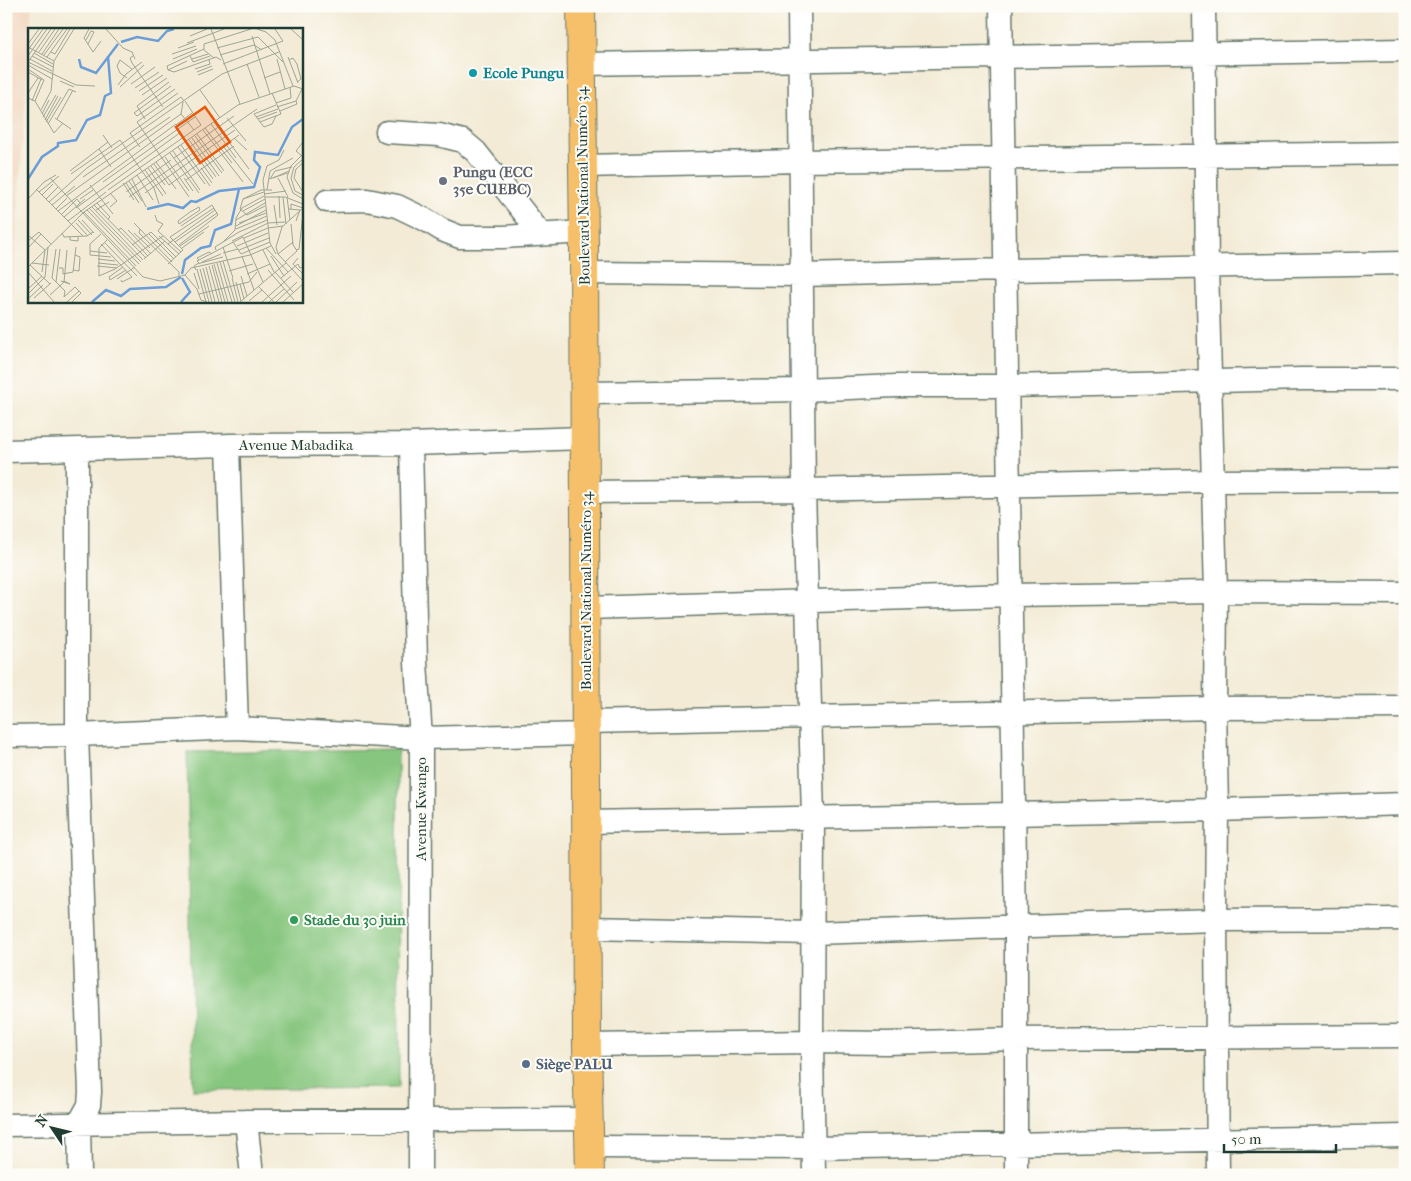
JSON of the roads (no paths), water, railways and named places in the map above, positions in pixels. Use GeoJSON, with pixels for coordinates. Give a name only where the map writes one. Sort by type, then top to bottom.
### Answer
{"type":"FeatureCollection","features":[{"type":"Feature","properties":{"kind":"main road","name":"Boulevard National Numéro 34"},"geometry":{"type":"LineString","coordinates":[[581,6],[586,492],[587,1045],[590,1175]]}},
{"type":"Feature","properties":{"kind":"street"},"geometry":{"type":"LineString","coordinates":[[799,6],[804,490],[813,817],[812,1042],[814,1175]]}},
{"type":"Feature","properties":{"kind":"street"},"geometry":{"type":"LineString","coordinates":[[1001,6],[1010,595],[1014,712],[1016,1175]]}},
{"type":"Feature","properties":{"kind":"street"},"geometry":{"type":"LineString","coordinates":[[1204,6],[1207,267],[1216,592],[1218,1175]]}},
{"type":"Feature","properties":{"kind":"street"},"geometry":{"type":"LineString","coordinates":[[581,64],[1405,50]]}},
{"type":"Feature","properties":{"kind":"street"},"geometry":{"type":"LineString","coordinates":[[387,132],[439,135],[463,141],[476,152],[541,234]]}},
{"type":"Feature","properties":{"kind":"street"},"geometry":{"type":"LineString","coordinates":[[583,166],[800,161],[1405,153]]}},
{"type":"Feature","properties":{"kind":"street"},"geometry":{"type":"LineString","coordinates":[[327,202],[367,200],[397,206],[442,230],[460,237],[503,237],[584,232]]}},
{"type":"Feature","properties":{"kind":"street"},"geometry":{"type":"LineString","coordinates":[[584,273],[802,276],[1005,270],[1405,263]]}},
{"type":"Feature","properties":{"kind":"street"},"geometry":{"type":"LineString","coordinates":[[584,393],[1301,379],[1405,379]]}},
{"type":"Feature","properties":{"kind":"street","name":"Avenue Mabadika"},"geometry":{"type":"LineString","coordinates":[[6,451],[228,445],[411,444],[585,438]]}},
{"type":"Feature","properties":{"kind":"street","name":"Avenue Kwango"},"geometry":{"type":"LineString","coordinates":[[411,444],[416,663],[421,738],[420,1175]]}},
{"type":"Feature","properties":{"kind":"street"},"geometry":{"type":"LineString","coordinates":[[228,445],[237,728]]}},
{"type":"Feature","properties":{"kind":"street"},"geometry":{"type":"LineString","coordinates":[[77,450],[77,735],[90,1092],[89,1105],[79,1123],[80,1175]]}},
{"type":"Feature","properties":{"kind":"street"},"geometry":{"type":"LineString","coordinates":[[586,492],[804,490],[1213,480],[1405,480]]}},
{"type":"Feature","properties":{"kind":"street"},"geometry":{"type":"LineString","coordinates":[[586,608],[1010,595],[1216,592],[1405,593]]}},
{"type":"Feature","properties":{"kind":"street"},"geometry":{"type":"LineString","coordinates":[[6,736],[237,728],[421,738],[811,716],[1215,708],[1405,707]]}},
{"type":"Feature","properties":{"kind":"street"},"geometry":{"type":"LineString","coordinates":[[586,822],[1217,810],[1405,804]]}},
{"type":"Feature","properties":{"kind":"street"},"geometry":{"type":"LineString","coordinates":[[587,928],[812,933],[1216,920],[1405,919]]}},
{"type":"Feature","properties":{"kind":"street"},"geometry":{"type":"LineString","coordinates":[[587,1045],[1405,1036]]}},
{"type":"Feature","properties":{"kind":"street"},"geometry":{"type":"LineString","coordinates":[[6,1125],[420,1119],[590,1119]]}},
{"type":"Feature","properties":{"kind":"street"},"geometry":{"type":"LineString","coordinates":[[246,1121],[252,1175]]}},
{"type":"Feature","properties":{"kind":"street"},"geometry":{"type":"LineString","coordinates":[[590,1147],[815,1148],[1405,1136]]}},
{"type":"Feature","properties":{"kind":"place","name":"Ecole Pungu"},"geometry":{"type":"Point","coordinates":[473,73]}},
{"type":"Feature","properties":{"kind":"place","name":"Pungu (ECC 35e CUEBC)"},"geometry":{"type":"Point","coordinates":[443,181]}},
{"type":"Feature","properties":{"kind":"place","name":"Stade du 30 juin"},"geometry":{"type":"Point","coordinates":[294,920]}},
{"type":"Feature","properties":{"kind":"place","name":"Siège PALU"},"geometry":{"type":"Point","coordinates":[526,1064]}}]}
